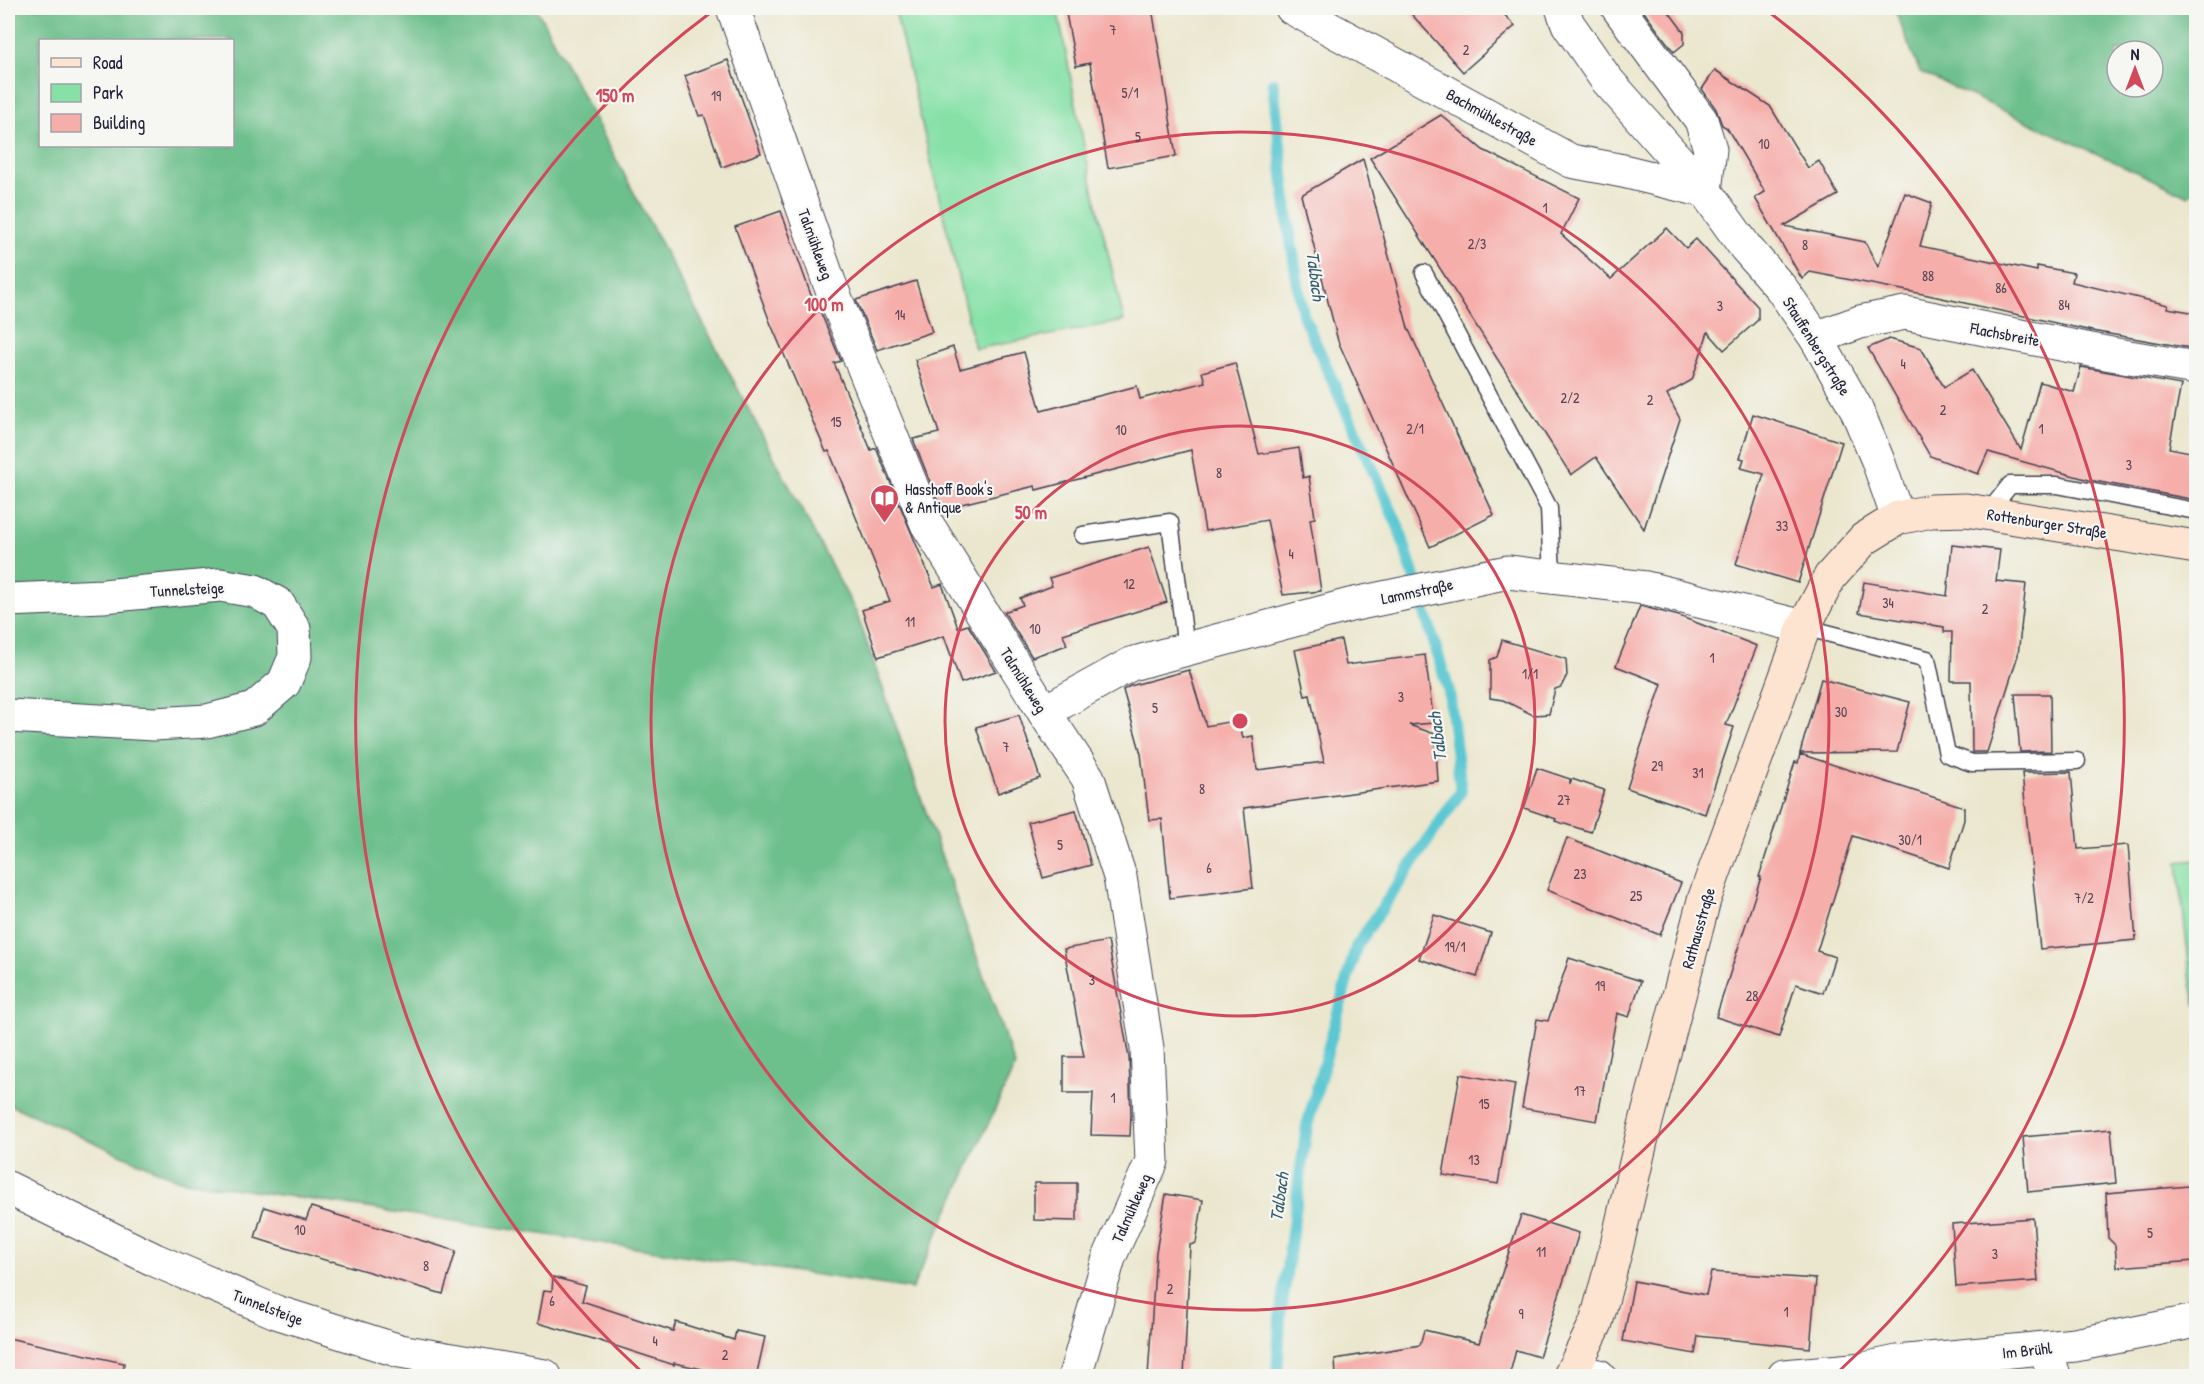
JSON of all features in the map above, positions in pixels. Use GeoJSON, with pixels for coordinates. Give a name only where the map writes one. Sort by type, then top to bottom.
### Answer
{"type":"FeatureCollection","features":[{"type":"Feature","properties":{"kind":"main road","name":"Rottenburger Straße"},"geometry":{"type":"LineString","coordinates":[[1898,518],[1931,511],[1966,510],[2196,547]]}},
{"type":"Feature","properties":{"kind":"main road","name":"Rathausstraße"},"geometry":{"type":"LineString","coordinates":[[1581,1375],[1616,1249],[1642,1137],[1704,900],[1804,627],[1830,577],[1864,539],[1898,518]]}},
{"type":"Feature","properties":{"kind":"street","name":"Talmühleweg"},"geometry":{"type":"LineString","coordinates":[[733,8],[829,282],[927,524],[1044,712],[1088,778],[1120,877],[1147,1048],[1152,1161],[1109,1258],[1075,1377]]}},
{"type":"Feature","properties":{"kind":"street","name":"Bachmühlestraße"},"geometry":{"type":"LineString","coordinates":[[1292,8],[1571,161],[1705,191]]}},
{"type":"Feature","properties":{"kind":"street","name":"Stauffenbergstraße"},"geometry":{"type":"LineString","coordinates":[[1562,8],[1568,24],[1606,79],[1705,191],[1746,248],[1781,288],[1816,338],[1856,408],[1898,518]]}},
{"type":"Feature","properties":{"kind":"street"},"geometry":{"type":"LineString","coordinates":[[1618,8],[1701,120],[1710,149],[1705,191]]}},
{"type":"Feature","properties":{"kind":"street","name":"Flachsbreite"},"geometry":{"type":"LineString","coordinates":[[1816,338],[1860,322],[1905,313],[2111,354],[2196,368]]}},
{"type":"Feature","properties":{"kind":"street","name":"Lammstraße"},"geometry":{"type":"LineString","coordinates":[[1044,712],[1131,664],[1350,605],[1508,572],[1646,588],[1804,627]]}},
{"type":"Feature","properties":{"kind":"street","name":"Tunnelsteige"},"geometry":{"type":"LineString","coordinates":[[8,600],[103,596],[220,585],[255,591],[278,604],[294,629],[295,657],[284,683],[254,709],[207,721],[154,724],[8,716]]}},
{"type":"Feature","properties":{"kind":"street","name":"Tunnelsteige"},"geometry":{"type":"LineString","coordinates":[[8,1188],[155,1260],[276,1312],[400,1352],[545,1377]]}},
{"type":"Feature","properties":{"kind":"street","name":"Im Brühl"},"geometry":{"type":"LineString","coordinates":[[1784,1377],[1864,1369],[2050,1363],[2102,1340],[2196,1321]]}},
{"type":"Feature","properties":{"kind":"lane"},"geometry":{"type":"LineString","coordinates":[[1424,273],[1549,508],[1552,577]]}},
{"type":"Feature","properties":{"kind":"lane"},"geometry":{"type":"LineString","coordinates":[[1988,513],[2010,485],[2057,485],[2196,511]]}},
{"type":"Feature","properties":{"kind":"lane"},"geometry":{"type":"LineString","coordinates":[[1083,535],[1170,522],[1186,649]]}},
{"type":"Feature","properties":{"kind":"lane"},"geometry":{"type":"LineString","coordinates":[[1804,627],[1927,658],[1947,754],[1972,763],[2077,761]]}},
{"type":"Feature","properties":{"kind":"green space"},"geometry":{"type":"Polygon","coordinates":[[[8,8],[536,8],[856,612],[1015,1066],[912,1289],[179,1180],[8,1104],[8,8]]]}},
{"type":"Feature","properties":{"kind":"green space"},"geometry":{"type":"Polygon","coordinates":[[[903,8],[1057,8],[1090,176],[1124,321],[975,349],[895,10],[903,8]]]}},
{"type":"Feature","properties":{"kind":"green space"},"geometry":{"type":"Polygon","coordinates":[[[1894,8],[2196,8],[2196,190],[2188,196],[1920,72],[1894,8]]]}},
{"type":"Feature","properties":{"kind":"green space"},"geometry":{"type":"Polygon","coordinates":[[[2196,860],[2196,1006],[2191,984],[2178,862],[2196,860]]]}},
{"type":"Feature","properties":{"kind":"building"},"geometry":{"type":"Polygon","coordinates":[[[1065,8],[1152,8],[1176,156],[1108,168],[1090,63],[1076,66],[1065,8]]]}},
{"type":"Feature","properties":{"kind":"building"},"geometry":{"type":"Polygon","coordinates":[[[1406,8],[1498,8],[1515,26],[1463,72],[1406,8]]]}},
{"type":"Feature","properties":{"kind":"building"},"geometry":{"type":"Polygon","coordinates":[[[1641,8],[1666,8],[1684,32],[1684,44],[1674,52],[1641,8]]]}},
{"type":"Feature","properties":{"kind":"building"},"geometry":{"type":"Polygon","coordinates":[[[728,60],[761,153],[722,167],[704,115],[699,116],[685,76],[728,60]]]}},
{"type":"Feature","properties":{"kind":"building"},"geometry":{"type":"Polygon","coordinates":[[[1715,70],[1770,106],[1808,168],[1819,161],[1838,195],[1784,226],[1865,242],[1878,267],[1905,193],[1932,203],[1920,246],[2037,271],[2037,266],[2074,273],[2072,282],[2168,305],[2167,308],[2196,313],[2196,349],[2092,331],[1810,272],[1802,279],[1755,198],[1765,192],[1702,89],[1715,70]]]}},
{"type":"Feature","properties":{"kind":"building"},"geometry":{"type":"Polygon","coordinates":[[[1441,115],[1483,150],[1579,198],[1561,234],[1611,279],[1667,228],[1686,248],[1696,239],[1758,307],[1758,320],[1724,350],[1708,332],[1692,380],[1667,394],[1680,419],[1644,529],[1596,457],[1571,475],[1370,158],[1441,115]]]}},
{"type":"Feature","properties":{"kind":"building"},"geometry":{"type":"Polygon","coordinates":[[[1363,159],[1408,328],[1494,515],[1430,547],[1338,341],[1301,195],[1363,159]]]}},
{"type":"Feature","properties":{"kind":"building"},"geometry":{"type":"Polygon","coordinates":[[[781,211],[817,312],[820,311],[841,361],[834,363],[871,450],[876,448],[934,587],[942,584],[958,628],[968,625],[996,671],[961,683],[944,636],[878,657],[862,610],[890,601],[829,451],[826,452],[770,322],[735,227],[781,211]]]}},
{"type":"Feature","properties":{"kind":"building"},"geometry":{"type":"Polygon","coordinates":[[[916,281],[932,332],[877,350],[856,300],[916,281]]]}},
{"type":"Feature","properties":{"kind":"building"},"geometry":{"type":"Polygon","coordinates":[[[1889,339],[1921,348],[1944,387],[1972,370],[2021,450],[2040,382],[2074,392],[2081,367],[2181,385],[2169,448],[2196,453],[2196,500],[2089,480],[1988,452],[1978,474],[1930,456],[1868,348],[1889,339]]]}},
{"type":"Feature","properties":{"kind":"building"},"geometry":{"type":"Polygon","coordinates":[[[953,347],[960,369],[1024,352],[1041,411],[1137,386],[1140,399],[1205,382],[1202,372],[1235,363],[1259,454],[1299,448],[1303,478],[1309,476],[1315,518],[1310,519],[1321,591],[1283,595],[1267,520],[1205,531],[1191,450],[1036,490],[1035,486],[941,509],[913,439],[939,433],[915,360],[953,347]]]}},
{"type":"Feature","properties":{"kind":"building"},"geometry":{"type":"Polygon","coordinates":[[[1753,414],[1842,442],[1798,583],[1736,564],[1764,474],[1741,468],[1744,459],[1740,458],[1753,414]]]}},
{"type":"Feature","properties":{"kind":"building"},"geometry":{"type":"Polygon","coordinates":[[[1952,545],[2000,550],[1996,581],[2026,584],[2018,655],[1987,752],[1972,752],[1971,681],[1951,681],[1952,632],[1944,632],[1944,627],[1859,613],[1864,582],[1947,596],[1952,545]]]}},
{"type":"Feature","properties":{"kind":"building"},"geometry":{"type":"Polygon","coordinates":[[[1149,547],[1167,602],[1063,634],[1067,645],[1032,657],[1004,612],[1023,605],[1020,598],[1052,586],[1049,578],[1149,547]]]}},
{"type":"Feature","properties":{"kind":"building"},"geometry":{"type":"Polygon","coordinates":[[[1640,606],[1679,616],[1757,646],[1726,725],[1734,727],[1705,814],[1627,788],[1662,684],[1616,666],[1640,606]]]}},
{"type":"Feature","properties":{"kind":"building"},"geometry":{"type":"Polygon","coordinates":[[[1341,640],[1346,665],[1425,655],[1434,723],[1409,725],[1435,734],[1438,781],[1244,808],[1253,888],[1170,898],[1162,819],[1149,820],[1141,754],[1123,690],[1189,670],[1206,726],[1239,720],[1243,738],[1253,736],[1257,770],[1324,762],[1310,695],[1305,696],[1295,650],[1341,640]]]}},
{"type":"Feature","properties":{"kind":"building"},"geometry":{"type":"Polygon","coordinates":[[[1502,640],[1566,659],[1567,675],[1561,687],[1555,689],[1549,714],[1533,715],[1503,700],[1490,698],[1490,660],[1497,657],[1502,640]]]}},
{"type":"Feature","properties":{"kind":"building"},"geometry":{"type":"Polygon","coordinates":[[[1821,679],[1910,702],[1897,752],[1800,753],[1821,679]]]}},
{"type":"Feature","properties":{"kind":"building"},"geometry":{"type":"Polygon","coordinates":[[[2015,694],[2050,694],[2051,751],[2020,752],[2015,694]]]}},
{"type":"Feature","properties":{"kind":"building"},"geometry":{"type":"Polygon","coordinates":[[[1019,715],[1040,778],[998,793],[976,727],[1019,715]]]}},
{"type":"Feature","properties":{"kind":"building"},"geometry":{"type":"Polygon","coordinates":[[[1800,754],[1964,807],[1964,820],[1949,868],[1853,836],[1817,951],[1835,957],[1823,993],[1796,984],[1779,1037],[1716,1017],[1795,762],[1798,763],[1800,754]]]}},
{"type":"Feature","properties":{"kind":"building"},"geometry":{"type":"Polygon","coordinates":[[[1537,768],[1570,779],[1570,784],[1572,779],[1604,790],[1591,832],[1524,808],[1537,768]]]}},
{"type":"Feature","properties":{"kind":"building"},"geometry":{"type":"Polygon","coordinates":[[[2071,772],[2078,849],[2128,845],[2136,940],[2040,949],[2022,773],[2071,772]]]}},
{"type":"Feature","properties":{"kind":"building"},"geometry":{"type":"Polygon","coordinates":[[[1076,810],[1091,865],[1043,878],[1028,822],[1076,810]]]}},
{"type":"Feature","properties":{"kind":"building"},"geometry":{"type":"Polygon","coordinates":[[[1567,838],[1681,883],[1660,935],[1547,890],[1567,838]]]}},
{"type":"Feature","properties":{"kind":"building"},"geometry":{"type":"Polygon","coordinates":[[[1434,915],[1491,933],[1477,977],[1419,959],[1434,915]]]}},
{"type":"Feature","properties":{"kind":"building"},"geometry":{"type":"Polygon","coordinates":[[[1108,941],[1129,1058],[1130,1136],[1091,1135],[1093,1093],[1064,1093],[1064,1057],[1084,1057],[1064,949],[1108,941]]]}},
{"type":"Feature","properties":{"kind":"building"},"geometry":{"type":"Polygon","coordinates":[[[1569,958],[1641,981],[1629,1017],[1617,1013],[1597,1121],[1522,1108],[1537,1019],[1548,1021],[1569,958]]]}},
{"type":"Feature","properties":{"kind":"building"},"geometry":{"type":"Polygon","coordinates":[[[1460,1074],[1515,1084],[1498,1184],[1443,1175],[1460,1074]]]}},
{"type":"Feature","properties":{"kind":"building"},"geometry":{"type":"Polygon","coordinates":[[[2111,1129],[2116,1183],[2028,1192],[2023,1137],[2111,1129]]]}},
{"type":"Feature","properties":{"kind":"building"},"geometry":{"type":"Polygon","coordinates":[[[1034,1183],[1077,1183],[1077,1221],[1034,1220],[1034,1183]]]}},
{"type":"Feature","properties":{"kind":"building"},"geometry":{"type":"Polygon","coordinates":[[[2189,1186],[2195,1261],[2117,1267],[2115,1245],[2108,1238],[2106,1193],[2189,1186]]]}},
{"type":"Feature","properties":{"kind":"building"},"geometry":{"type":"Polygon","coordinates":[[[1166,1194],[1203,1200],[1196,1243],[1190,1245],[1184,1377],[1148,1377],[1156,1252],[1166,1194]]]}},
{"type":"Feature","properties":{"kind":"building"},"geometry":{"type":"Polygon","coordinates":[[[264,1207],[306,1220],[311,1207],[456,1251],[443,1294],[255,1238],[264,1207]]]}},
{"type":"Feature","properties":{"kind":"building"},"geometry":{"type":"Polygon","coordinates":[[[1521,1215],[1579,1233],[1539,1357],[1516,1350],[1509,1377],[1336,1377],[1335,1359],[1420,1345],[1424,1330],[1479,1343],[1521,1215]]]}},
{"type":"Feature","properties":{"kind":"building"},"geometry":{"type":"Polygon","coordinates":[[[2033,1218],[2038,1281],[1956,1287],[1952,1224],[2033,1218]]]}},
{"type":"Feature","properties":{"kind":"building"},"geometry":{"type":"Polygon","coordinates":[[[1711,1272],[1816,1279],[1810,1348],[1698,1336],[1695,1354],[1623,1341],[1634,1281],[1706,1295],[1711,1272]]]}},
{"type":"Feature","properties":{"kind":"building"},"geometry":{"type":"Polygon","coordinates":[[[553,1277],[586,1286],[582,1301],[673,1331],[676,1322],[734,1340],[736,1331],[765,1337],[756,1377],[740,1377],[674,1363],[674,1365],[538,1323],[544,1290],[552,1291],[553,1277]]]}},
{"type":"Feature","properties":{"kind":"building"},"geometry":{"type":"Polygon","coordinates":[[[8,1338],[124,1363],[123,1377],[8,1377],[8,1338]]]}},
{"type":"Feature","properties":{"kind":"waterway","name":"Talbach"},"geometry":{"type":"LineString","coordinates":[[1273,83],[1289,229],[1303,315],[1399,528],[1449,691],[1461,791],[1356,947],[1307,1126],[1280,1319],[1277,1376]]}},
{"type":"Feature","properties":{"kind":"place","name":"Hasshoff Book's & Antique"},"geometry":{"type":"Point","coordinates":[884,524]}}]}
